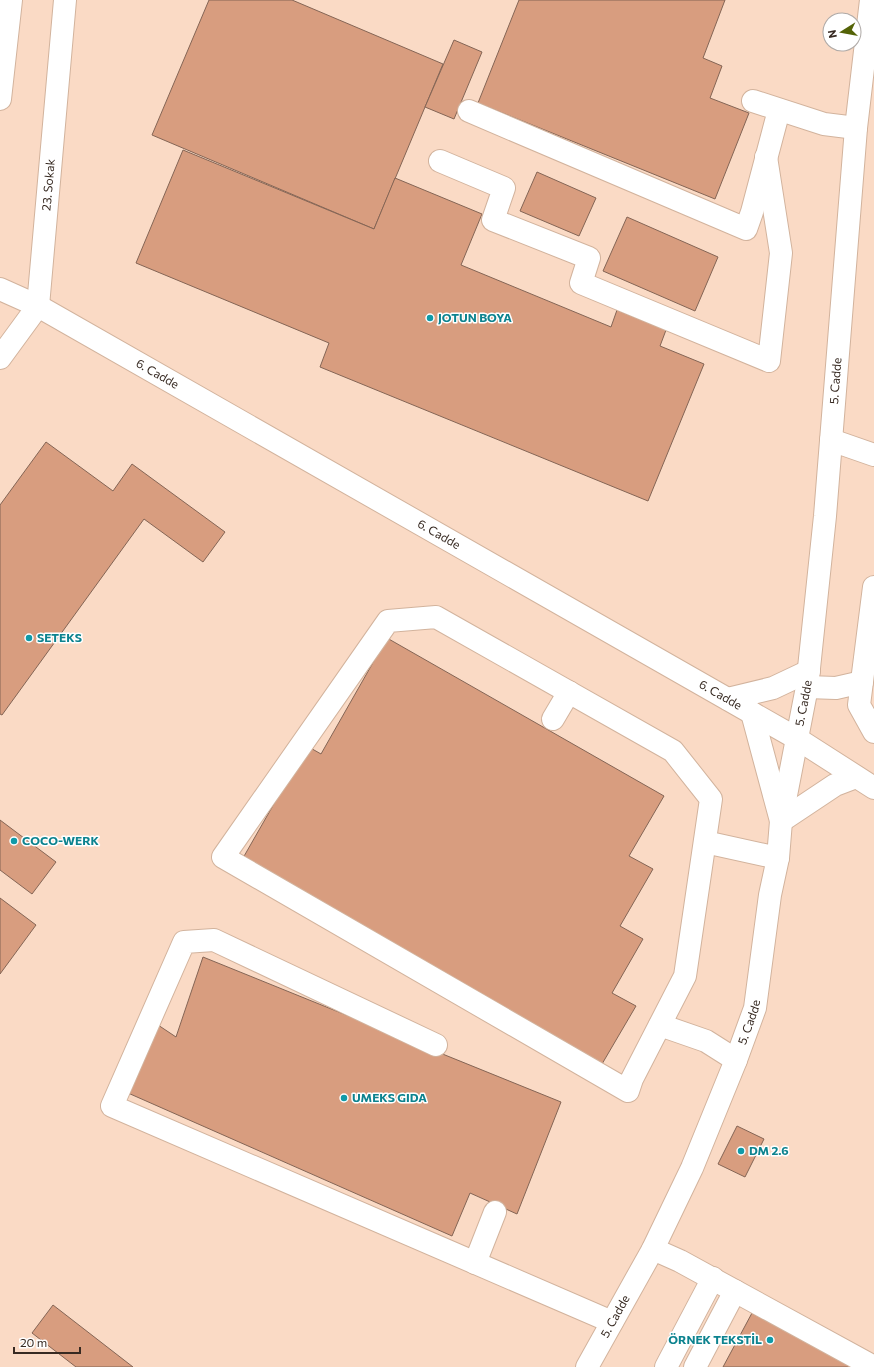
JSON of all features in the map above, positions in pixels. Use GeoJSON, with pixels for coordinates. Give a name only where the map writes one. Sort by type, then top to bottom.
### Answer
{"type":"FeatureCollection","features":[{"type":"Feature","properties":{"kind":"street"},"geometry":{"type":"LineString","coordinates":[[0,99],[11,0]]}},
{"type":"Feature","properties":{"kind":"street","name":"23. Sokak"},"geometry":{"type":"LineString","coordinates":[[38,306],[65,0]]}},
{"type":"Feature","properties":{"kind":"street","name":"5. Cadde"},"geometry":{"type":"LineString","coordinates":[[587,1367],[653,1249],[692,1168],[736,1060],[754,1008],[770,894],[778,858],[781,821],[808,679],[818,588],[849,239],[856,128],[871,0]]}},
{"type":"Feature","properties":{"kind":"street"},"geometry":{"type":"LineString","coordinates":[[753,101],[824,124],[856,128]]}},
{"type":"Feature","properties":{"kind":"street"},"geometry":{"type":"LineString","coordinates":[[470,111],[746,229],[779,110]]}},
{"type":"Feature","properties":{"kind":"street"},"geometry":{"type":"LineString","coordinates":[[440,161],[504,188],[493,220],[589,258],[581,283],[769,361],[781,253],[766,157]]}},
{"type":"Feature","properties":{"kind":"street","name":"6. Cadde"},"geometry":{"type":"LineString","coordinates":[[0,289],[38,306],[728,699],[796,738],[865,782]]}},
{"type":"Feature","properties":{"kind":"street"},"geometry":{"type":"LineString","coordinates":[[0,358],[38,306]]}},
{"type":"Feature","properties":{"kind":"street"},"geometry":{"type":"LineString","coordinates":[[831,440],[874,455]]}},
{"type":"Feature","properties":{"kind":"street"},"geometry":{"type":"LineString","coordinates":[[874,587],[860,705],[874,732]]}},
{"type":"Feature","properties":{"kind":"street"},"geometry":{"type":"LineString","coordinates":[[436,618],[673,751],[711,799],[705,842],[685,976],[632,1079],[628,1091],[223,858],[388,621],[436,618]]}},
{"type":"Feature","properties":{"kind":"street"},"geometry":{"type":"LineString","coordinates":[[728,699],[808,679],[836,688],[862,682]]}},
{"type":"Feature","properties":{"kind":"street"},"geometry":{"type":"LineString","coordinates":[[553,719],[568,692]]}},
{"type":"Feature","properties":{"kind":"street"},"geometry":{"type":"LineString","coordinates":[[752,713],[781,821],[835,785],[865,782]]}},
{"type":"Feature","properties":{"kind":"street"},"geometry":{"type":"LineString","coordinates":[[705,842],[778,858]]}},
{"type":"Feature","properties":{"kind":"street"},"geometry":{"type":"LineString","coordinates":[[436,1045],[214,940],[184,942],[112,1106],[612,1322]]}},
{"type":"Feature","properties":{"kind":"street"},"geometry":{"type":"LineString","coordinates":[[660,1025],[706,1041],[736,1060]]}},
{"type":"Feature","properties":{"kind":"street"},"geometry":{"type":"LineString","coordinates":[[474,1263],[495,1212]]}},
{"type":"Feature","properties":{"kind":"street"},"geometry":{"type":"LineString","coordinates":[[653,1249],[713,1278],[874,1367]]}},
{"type":"Feature","properties":{"kind":"street"},"geometry":{"type":"LineString","coordinates":[[666,1367],[713,1278]]}},
{"type":"Feature","properties":{"kind":"street"},"geometry":{"type":"LineString","coordinates":[[694,1367],[736,1291]]}},
{"type":"Feature","properties":{"kind":"shaded area"},"geometry":{"type":"Polygon","coordinates":[[[0,0],[874,0],[874,1367],[0,1367],[0,0]]]}},
{"type":"Feature","properties":{"kind":"building"},"geometry":{"type":"Polygon","coordinates":[[[209,0],[292,0],[443,64],[374,229],[152,135],[209,0]]]}},
{"type":"Feature","properties":{"kind":"building"},"geometry":{"type":"Polygon","coordinates":[[[519,0],[725,0],[703,58],[722,66],[710,98],[749,113],[715,199],[478,103],[519,0]]]}},
{"type":"Feature","properties":{"kind":"building"},"geometry":{"type":"Polygon","coordinates":[[[454,40],[482,52],[454,119],[425,107],[454,40]]]}},
{"type":"Feature","properties":{"kind":"building","name":"JOTUN BOYA"},"geometry":{"type":"Polygon","coordinates":[[[183,150],[374,229],[395,178],[482,214],[461,265],[611,327],[617,310],[666,330],[660,346],[704,364],[648,501],[320,367],[329,343],[136,263],[183,150]]]}},
{"type":"Feature","properties":{"kind":"building"},"geometry":{"type":"Polygon","coordinates":[[[537,172],[596,198],[579,236],[520,211],[537,172]]]}},
{"type":"Feature","properties":{"kind":"building"},"geometry":{"type":"Polygon","coordinates":[[[627,217],[718,257],[695,311],[603,271],[627,217]]]}},
{"type":"Feature","properties":{"kind":"building","name":"SETEKS"},"geometry":{"type":"Polygon","coordinates":[[[46,442],[113,491],[132,464],[225,532],[203,562],[144,519],[2,715],[0,714],[0,505],[46,442]]]}},
{"type":"Feature","properties":{"kind":"building"},"geometry":{"type":"Polygon","coordinates":[[[387,638],[664,796],[629,856],[653,869],[620,926],[643,939],[612,993],[636,1006],[602,1064],[243,858],[307,746],[321,754],[387,638]]]}},
{"type":"Feature","properties":{"kind":"building","name":"COCO-WERK"},"geometry":{"type":"Polygon","coordinates":[[[0,820],[56,862],[32,894],[0,870],[0,820]]]}},
{"type":"Feature","properties":{"kind":"building"},"geometry":{"type":"Polygon","coordinates":[[[0,898],[36,925],[0,974],[0,898]]]}},
{"type":"Feature","properties":{"kind":"building","name":"UMEKS GIDA"},"geometry":{"type":"Polygon","coordinates":[[[203,957],[561,1102],[517,1214],[470,1193],[452,1236],[128,1093],[155,1023],[176,1037],[203,957]]]}},
{"type":"Feature","properties":{"kind":"building","name":"DM 2.6"},"geometry":{"type":"Polygon","coordinates":[[[737,1126],[764,1139],[745,1177],[718,1164],[737,1126]]]}},
{"type":"Feature","properties":{"kind":"building"},"geometry":{"type":"Polygon","coordinates":[[[53,1305],[133,1367],[76,1367],[32,1333],[53,1305]]]}},
{"type":"Feature","properties":{"kind":"building","name":"ÖRNEK TEKSTİL"},"geometry":{"type":"Polygon","coordinates":[[[752,1313],[852,1367],[723,1367],[752,1313]]]}},
{"type":"Feature","properties":{"kind":"place","name":"JOTUN BOYA"},"geometry":{"type":"Point","coordinates":[430,318]}},
{"type":"Feature","properties":{"kind":"place","name":"SETEKS"},"geometry":{"type":"Point","coordinates":[29,638]}},
{"type":"Feature","properties":{"kind":"place","name":"COCO-WERK"},"geometry":{"type":"Point","coordinates":[14,841]}},
{"type":"Feature","properties":{"kind":"place","name":"UMEKS GIDA"},"geometry":{"type":"Point","coordinates":[344,1098]}},
{"type":"Feature","properties":{"kind":"place","name":"DM 2.6"},"geometry":{"type":"Point","coordinates":[741,1151]}},
{"type":"Feature","properties":{"kind":"place","name":"ÖRNEK TEKSTİL"},"geometry":{"type":"Point","coordinates":[770,1340]}}]}
